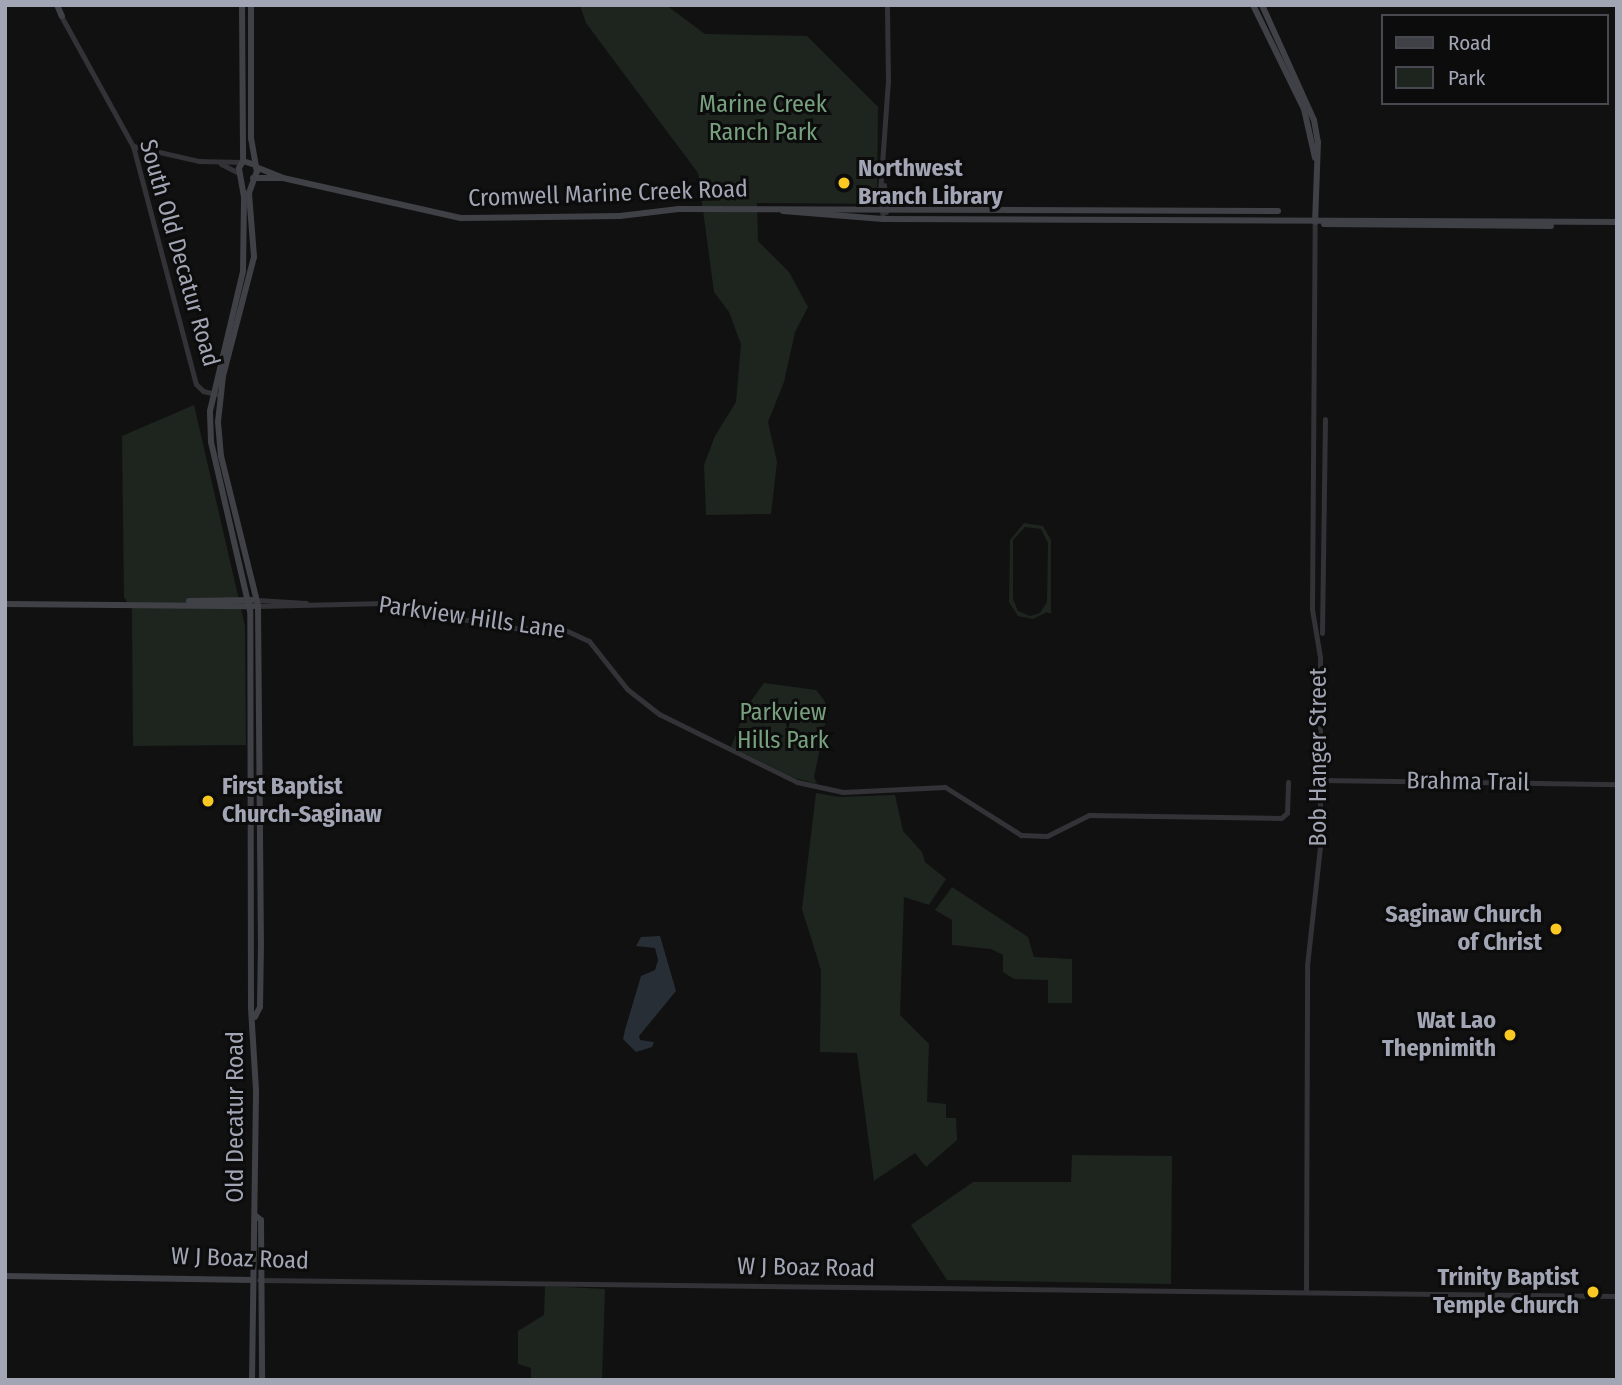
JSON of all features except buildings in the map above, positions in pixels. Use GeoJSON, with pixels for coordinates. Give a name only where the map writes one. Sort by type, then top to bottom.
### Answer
{"type":"FeatureCollection","features":[{"type":"Feature","properties":{"kind":"main road"},"geometry":{"type":"LineString","coordinates":[[56,5],[62,16]]}},
{"type":"Feature","properties":{"kind":"main road","name":"South Old Decatur Road"},"geometry":{"type":"LineString","coordinates":[[242,5],[242,277],[216,393],[211,442],[249,603]]}},
{"type":"Feature","properties":{"kind":"main road","name":"South Old Decatur Road"},"geometry":{"type":"LineString","coordinates":[[251,5],[256,166],[250,187],[255,237],[250,279],[216,393],[218,436],[258,603]]}},
{"type":"Feature","properties":{"kind":"main road"},"geometry":{"type":"LineString","coordinates":[[1252,5],[1304,109],[1317,167]]}},
{"type":"Feature","properties":{"kind":"main road"},"geometry":{"type":"LineString","coordinates":[[1262,5],[1308,102],[1318,142],[1315,222]]}},
{"type":"Feature","properties":{"kind":"main road","name":"Cromwell Marine Creek Road"},"geometry":{"type":"LineString","coordinates":[[243,162],[283,178],[461,218],[608,217],[682,209],[768,209],[884,210],[1096,220],[1315,222],[1346,226],[1617,224]]}},
{"type":"Feature","properties":{"kind":"main road","name":"Cromwell Marine Creek Road"},"geometry":{"type":"LineString","coordinates":[[240,174],[252,178],[283,178]]}},
{"type":"Feature","properties":{"kind":"main road","name":"Cromwell Marine Creek Road"},"geometry":{"type":"LineString","coordinates":[[768,209],[814,217],[883,219],[1096,212],[1278,211]]}},
{"type":"Feature","properties":{"kind":"main road"},"geometry":{"type":"LineString","coordinates":[[1096,212],[1096,220]]}},
{"type":"Feature","properties":{"kind":"main road","name":"Cromwell Marine Creek Road"},"geometry":{"type":"LineString","coordinates":[[1209,212],[1251,222]]}},
{"type":"Feature","properties":{"kind":"main road"},"geometry":{"type":"LineString","coordinates":[[242,277],[250,279]]}},
{"type":"Feature","properties":{"kind":"main road"},"geometry":{"type":"LineString","coordinates":[[227,511],[235,508]]}},
{"type":"Feature","properties":{"kind":"main road"},"geometry":{"type":"LineString","coordinates":[[231,599],[242,593],[245,581]]}},
{"type":"Feature","properties":{"kind":"main road"},"geometry":{"type":"LineString","coordinates":[[165,603],[231,599],[249,603]]}},
{"type":"Feature","properties":{"kind":"main road","name":"Old Decatur Road"},"geometry":{"type":"LineString","coordinates":[[249,603],[251,1008],[255,1017],[257,1216],[253,1221],[252,1380]]}},
{"type":"Feature","properties":{"kind":"main road"},"geometry":{"type":"LineString","coordinates":[[5,604],[258,603]]}},
{"type":"Feature","properties":{"kind":"main road","name":"Old Decatur Road"},"geometry":{"type":"LineString","coordinates":[[255,1017],[260,1007],[258,603]]}},
{"type":"Feature","properties":{"kind":"main road"},"geometry":{"type":"LineString","coordinates":[[251,884],[260,885]]}},
{"type":"Feature","properties":{"kind":"main road","name":"Old Decatur Road"},"geometry":{"type":"LineString","coordinates":[[257,1216],[261,1220],[262,1380]]}},
{"type":"Feature","properties":{"kind":"main road","name":"W J Boaz Road"},"geometry":{"type":"LineString","coordinates":[[6,1275],[252,1280]]}},
{"type":"Feature","properties":{"kind":"street"},"geometry":{"type":"LineString","coordinates":[[883,219],[887,5]]}},
{"type":"Feature","properties":{"kind":"street","name":"South Old Decatur Road"},"geometry":{"type":"LineString","coordinates":[[62,16],[133,146],[196,384],[216,393]]}},
{"type":"Feature","properties":{"kind":"street"},"geometry":{"type":"LineString","coordinates":[[133,146],[219,162],[243,162]]}},
{"type":"Feature","properties":{"kind":"street"},"geometry":{"type":"LineString","coordinates":[[219,162],[240,174]]}},
{"type":"Feature","properties":{"kind":"street","name":"Bob Hanger Street"},"geometry":{"type":"LineString","coordinates":[[1306,1292],[1307,966],[1320,846],[1320,657],[1312,609],[1315,222]]}},
{"type":"Feature","properties":{"kind":"street","name":"Bob Hanger Street"},"geometry":{"type":"LineString","coordinates":[[1322,633],[1325,419]]}},
{"type":"Feature","properties":{"kind":"street","name":"Parkview Hills Lane"},"geometry":{"type":"LineString","coordinates":[[258,603],[384,603],[506,628],[563,629],[589,641],[627,689],[646,705],[729,749],[816,788],[838,791],[945,787],[1007,829],[1038,837],[1089,815],[1281,818],[1287,813],[1288,782]]}},
{"type":"Feature","properties":{"kind":"street","name":"Brahma Trail"},"geometry":{"type":"LineString","coordinates":[[1320,780],[1617,784]]}},
{"type":"Feature","properties":{"kind":"street","name":"W J Boaz Road"},"geometry":{"type":"LineString","coordinates":[[252,1280],[1603,1294],[1617,1298]]}},
{"type":"Feature","properties":{"kind":"green space","name":"Marine Creek Ranch Park"},"geometry":{"type":"Polygon","coordinates":[[[580,5],[666,5],[705,34],[807,36],[878,107],[877,204],[757,203],[758,241],[789,272],[808,307],[795,332],[784,382],[768,422],[777,462],[771,514],[706,515],[704,465],[715,436],[736,402],[741,344],[729,312],[714,292],[698,173],[586,23],[580,5]]]}},
{"type":"Feature","properties":{"kind":"green space"},"geometry":{"type":"Polygon","coordinates":[[[194,405],[245,626],[246,745],[133,746],[132,609],[124,597],[122,436],[194,405]]]}},
{"type":"Feature","properties":{"kind":"green space"},"geometry":{"type":"Polygon","coordinates":[[[1024,523],[1043,526],[1051,540],[1051,614],[1047,612],[1033,619],[1018,616],[1009,602],[1010,540],[1024,523]],[[1025,527],[1013,540],[1013,599],[1018,611],[1030,616],[1040,613],[1047,602],[1048,543],[1041,529],[1025,527]]]}},
{"type":"Feature","properties":{"kind":"green space","name":"Parkview Hills Park"},"geometry":{"type":"Polygon","coordinates":[[[764,683],[816,690],[824,700],[828,710],[814,777],[817,784],[795,778],[731,747],[746,708],[764,683]]]}},
{"type":"Feature","properties":{"kind":"green space"},"geometry":{"type":"Polygon","coordinates":[[[816,793],[839,797],[895,795],[903,831],[922,852],[925,862],[946,879],[929,905],[904,897],[900,1015],[929,1044],[927,1102],[946,1104],[946,1118],[956,1118],[957,1140],[926,1167],[915,1153],[874,1181],[857,1053],[820,1052],[821,970],[802,909],[816,793]]]}},
{"type":"Feature","properties":{"kind":"green space"},"geometry":{"type":"Polygon","coordinates":[[[952,887],[1028,937],[1034,957],[1072,959],[1072,1003],[1048,1003],[1048,980],[1014,979],[1003,972],[1003,955],[991,949],[952,945],[952,920],[935,910],[952,887]]]}},
{"type":"Feature","properties":{"kind":"green space"},"geometry":{"type":"Polygon","coordinates":[[[1072,1155],[1172,1156],[1171,1284],[947,1280],[911,1225],[973,1182],[1071,1182],[1072,1155]]]}},
{"type":"Feature","properties":{"kind":"green space"},"geometry":{"type":"Polygon","coordinates":[[[545,1286],[605,1289],[602,1380],[531,1380],[531,1368],[518,1364],[518,1331],[544,1315],[545,1286]]]}},
{"type":"Feature","properties":{"kind":"shaded area"},"geometry":{"type":"Polygon","coordinates":[[[660,936],[676,991],[639,1036],[640,1040],[654,1042],[652,1047],[636,1052],[623,1039],[625,1030],[641,976],[655,970],[658,960],[655,948],[636,946],[641,937],[660,936]]]}},
{"type":"Feature","properties":{"kind":"place","name":"Northwest Branch Library"},"geometry":{"type":"Point","coordinates":[844,183]}},
{"type":"Feature","properties":{"kind":"place","name":"First Baptist Church-Saginaw"},"geometry":{"type":"Point","coordinates":[208,801]}},
{"type":"Feature","properties":{"kind":"place","name":"Saginaw Church of Christ"},"geometry":{"type":"Point","coordinates":[1556,929]}},
{"type":"Feature","properties":{"kind":"place","name":"Wat Lao Thepnimith"},"geometry":{"type":"Point","coordinates":[1510,1035]}},
{"type":"Feature","properties":{"kind":"place","name":"Trinity Baptist Temple Church"},"geometry":{"type":"Point","coordinates":[1593,1292]}}]}
